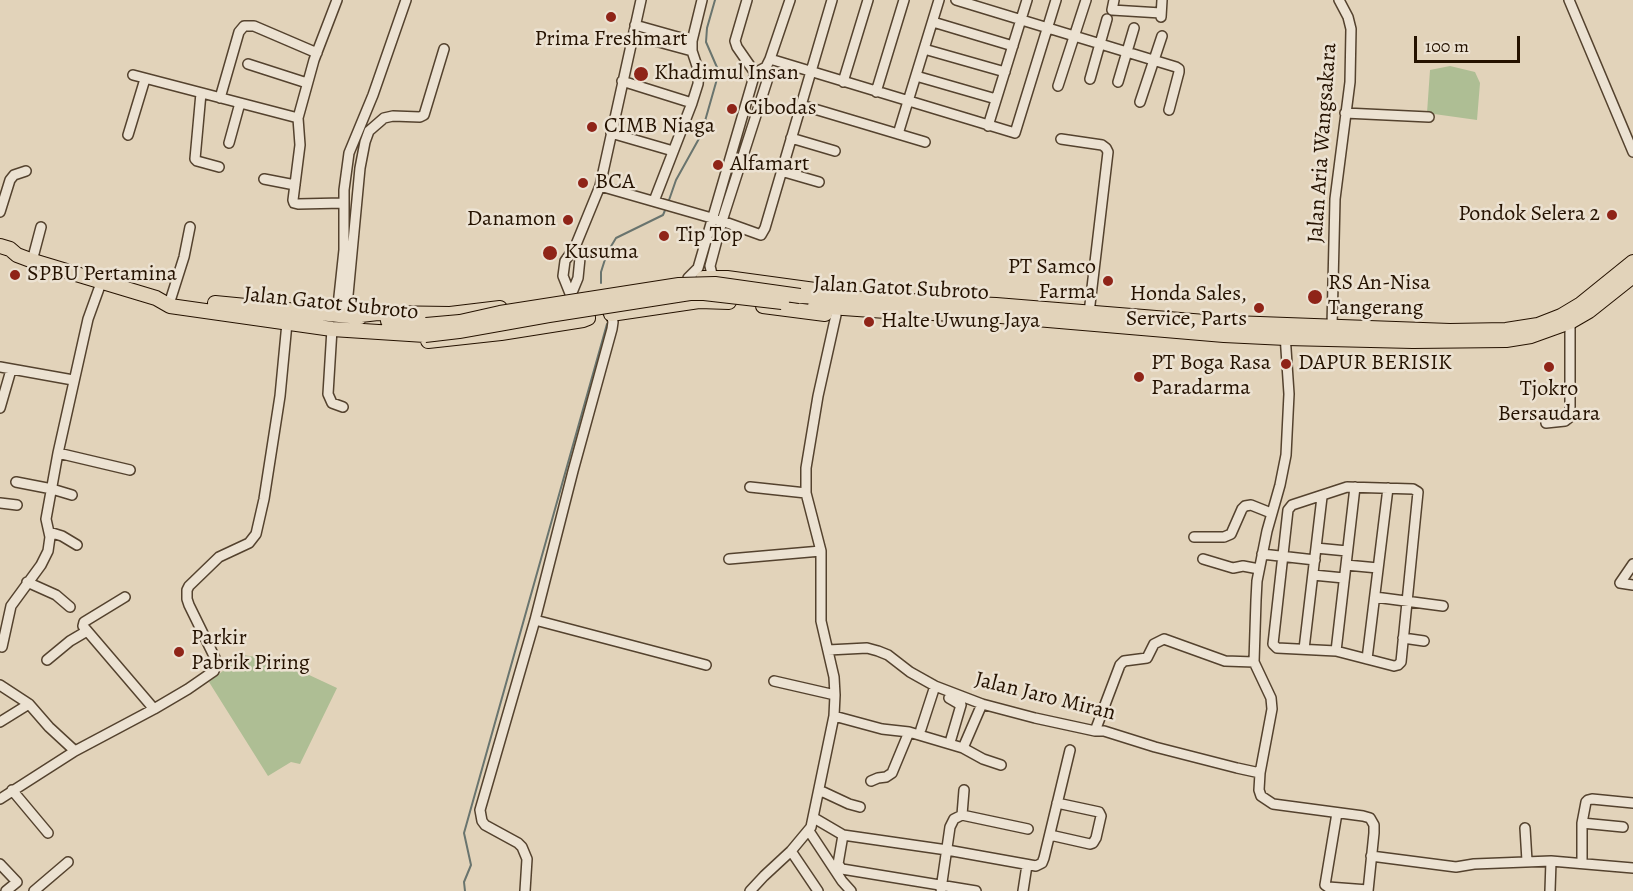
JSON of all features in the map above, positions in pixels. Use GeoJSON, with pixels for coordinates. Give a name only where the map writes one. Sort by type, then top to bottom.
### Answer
{"type":"FeatureCollection","features":[{"type":"Feature","properties":{"kind":"highway","name":"Jalan Gatot Subroto"},"geometry":{"type":"LineString","coordinates":[[0,246],[32,261],[156,298],[170,306],[353,331],[459,331],[560,313],[690,293],[704,293],[1224,335],[1285,332],[1332,326],[1531,336],[1570,322],[1589,311],[1633,276]]}},
{"type":"Feature","properties":{"kind":"highway","name":"Jalan Gatot Subroto"},"geometry":{"type":"LineString","coordinates":[[0,256],[7,258],[17,255]]}},
{"type":"Feature","properties":{"kind":"highway","name":"Jalan Gatot Subroto"},"geometry":{"type":"LineString","coordinates":[[859,304],[996,305],[1195,321],[1285,332],[1413,340],[1506,335],[1561,316],[1581,304],[1633,262]]}},
{"type":"Feature","properties":{"kind":"highway"},"geometry":{"type":"LineString","coordinates":[[345,316],[378,313],[450,314],[688,278],[712,278],[838,293],[859,304]]}},
{"type":"Feature","properties":{"kind":"highway"},"geometry":{"type":"LineString","coordinates":[[612,291],[602,298],[606,309],[714,301],[836,315],[859,304]]}},
{"type":"Feature","properties":{"kind":"highway","name":"Jalan Gatot Subroto"},"geometry":{"type":"LineString","coordinates":[[156,298],[345,316],[426,330]]}},
{"type":"Feature","properties":{"kind":"highway"},"geometry":{"type":"LineString","coordinates":[[353,331],[379,340],[421,342],[501,333],[583,320],[588,316],[587,308]]}},
{"type":"Feature","properties":{"kind":"street"},"geometry":{"type":"LineString","coordinates":[[337,0],[307,83],[298,118],[300,145],[293,200],[295,204],[343,203]]}},
{"type":"Feature","properties":{"kind":"street"},"geometry":{"type":"LineString","coordinates":[[345,316],[343,203],[349,153],[373,95],[406,0]]}},
{"type":"Feature","properties":{"kind":"street"},"geometry":{"type":"LineString","coordinates":[[525,891],[527,859],[522,847],[485,825],[480,810],[536,620],[573,471],[612,329],[613,322],[606,309],[577,307],[573,303],[563,276],[566,261],[575,247],[600,186],[641,0]]}},
{"type":"Feature","properties":{"kind":"street"},"geometry":{"type":"LineString","coordinates":[[657,203],[673,151],[698,84],[699,72],[692,46],[702,0]]}},
{"type":"Feature","properties":{"kind":"street"},"geometry":{"type":"LineString","coordinates":[[747,0],[735,41],[755,73],[768,78]]}},
{"type":"Feature","properties":{"kind":"street"},"geometry":{"type":"LineString","coordinates":[[688,278],[698,268],[717,220],[768,78],[768,63],[790,0]]}},
{"type":"Feature","properties":{"kind":"street"},"geometry":{"type":"LineString","coordinates":[[600,186],[761,235],[765,228],[832,0]]}},
{"type":"Feature","properties":{"kind":"street"},"geometry":{"type":"LineString","coordinates":[[843,82],[868,0]]}},
{"type":"Feature","properties":{"kind":"street"},"geometry":{"type":"LineString","coordinates":[[876,92],[904,0]]}},
{"type":"Feature","properties":{"kind":"street"},"geometry":{"type":"LineString","coordinates":[[898,134],[939,0]]}},
{"type":"Feature","properties":{"kind":"street"},"geometry":{"type":"LineString","coordinates":[[956,0],[1179,69],[1169,111]]}},
{"type":"Feature","properties":{"kind":"street"},"geometry":{"type":"LineString","coordinates":[[988,126],[1027,0]]}},
{"type":"Feature","properties":{"kind":"street"},"geometry":{"type":"LineString","coordinates":[[712,278],[710,266],[717,220],[755,73],[768,63],[810,72],[1016,133],[1056,0]]}},
{"type":"Feature","properties":{"kind":"street"},"geometry":{"type":"LineString","coordinates":[[1058,86],[1086,0]]}},
{"type":"Feature","properties":{"kind":"street"},"geometry":{"type":"LineString","coordinates":[[1114,0],[1112,10],[1161,15],[1162,0]]}},
{"type":"Feature","properties":{"kind":"street","name":"Jalan Aria Wangsakara"},"geometry":{"type":"LineString","coordinates":[[1332,326],[1335,199],[1350,82],[1351,29],[1340,0]]}},
{"type":"Feature","properties":{"kind":"street"},"geometry":{"type":"LineString","coordinates":[[1569,0],[1633,152]]}},
{"type":"Feature","properties":{"kind":"street"},"geometry":{"type":"LineString","coordinates":[[1090,80],[1107,19]]}},
{"type":"Feature","properties":{"kind":"street"},"geometry":{"type":"LineString","coordinates":[[933,22],[1013,46]]}},
{"type":"Feature","properties":{"kind":"street"},"geometry":{"type":"LineString","coordinates":[[220,98],[239,32],[244,26],[254,26],[317,53]]}},
{"type":"Feature","properties":{"kind":"street"},"geometry":{"type":"LineString","coordinates":[[1118,82],[1134,28]]}},
{"type":"Feature","properties":{"kind":"street"},"geometry":{"type":"LineString","coordinates":[[634,30],[692,46]]}},
{"type":"Feature","properties":{"kind":"street"},"geometry":{"type":"LineString","coordinates":[[1140,102],[1162,36]]}},
{"type":"Feature","properties":{"kind":"street"},"geometry":{"type":"LineString","coordinates":[[345,316],[360,168],[369,131],[384,118],[424,115],[444,49]]}},
{"type":"Feature","properties":{"kind":"street"},"geometry":{"type":"LineString","coordinates":[[924,49],[1005,72]]}},
{"type":"Feature","properties":{"kind":"street"},"geometry":{"type":"LineString","coordinates":[[248,64],[307,83]]}},
{"type":"Feature","properties":{"kind":"street"},"geometry":{"type":"LineString","coordinates":[[133,75],[298,118]]}},
{"type":"Feature","properties":{"kind":"street"},"geometry":{"type":"LineString","coordinates":[[916,76],[996,99]]}},
{"type":"Feature","properties":{"kind":"street"},"geometry":{"type":"LineString","coordinates":[[128,135],[145,78]]}},
{"type":"Feature","properties":{"kind":"street"},"geometry":{"type":"LineString","coordinates":[[622,81],[692,102]]}},
{"type":"Feature","properties":{"kind":"street"},"geometry":{"type":"LineString","coordinates":[[201,93],[195,159],[219,167]]}},
{"type":"Feature","properties":{"kind":"street"},"geometry":{"type":"LineString","coordinates":[[229,143],[240,103]]}},
{"type":"Feature","properties":{"kind":"street"},"geometry":{"type":"LineString","coordinates":[[801,105],[925,142]]}},
{"type":"Feature","properties":{"kind":"street"},"geometry":{"type":"LineString","coordinates":[[1345,112],[1430,117]]}},
{"type":"Feature","properties":{"kind":"street"},"geometry":{"type":"LineString","coordinates":[[611,133],[673,151]]}},
{"type":"Feature","properties":{"kind":"street"},"geometry":{"type":"LineString","coordinates":[[791,138],[835,151]]}},
{"type":"Feature","properties":{"kind":"street"},"geometry":{"type":"LineString","coordinates":[[1061,138],[1102,145],[1108,152],[1089,313]]}},
{"type":"Feature","properties":{"kind":"street"},"geometry":{"type":"LineString","coordinates":[[0,212],[10,180],[14,175],[26,171]]}},
{"type":"Feature","properties":{"kind":"street"},"geometry":{"type":"LineString","coordinates":[[781,171],[819,182]]}},
{"type":"Feature","properties":{"kind":"street"},"geometry":{"type":"LineString","coordinates":[[264,179],[295,185]]}},
{"type":"Feature","properties":{"kind":"street"},"geometry":{"type":"LineString","coordinates":[[32,261],[41,227]]}},
{"type":"Feature","properties":{"kind":"street"},"geometry":{"type":"LineString","coordinates":[[171,298],[184,257],[190,227]]}},
{"type":"Feature","properties":{"kind":"street"},"geometry":{"type":"LineString","coordinates":[[571,297],[578,278],[580,258],[575,247]]}},
{"type":"Feature","properties":{"kind":"street"},"geometry":{"type":"LineString","coordinates":[[2,647],[11,606],[45,558],[50,543],[46,519],[58,453],[88,318],[101,283]]}},
{"type":"Feature","properties":{"kind":"street"},"geometry":{"type":"LineString","coordinates":[[750,891],[809,831],[814,818],[834,716],[834,677],[821,621],[821,551],[806,493],[806,468],[836,315]]}},
{"type":"Feature","properties":{"kind":"street"},"geometry":{"type":"LineString","coordinates":[[1546,423],[1565,421],[1570,417],[1570,322]]}},
{"type":"Feature","properties":{"kind":"street"},"geometry":{"type":"LineString","coordinates":[[0,799],[75,751],[154,709],[210,674],[215,667],[213,652],[189,605],[187,590],[219,557],[249,543],[256,534],[264,499],[280,396],[287,323]]}},
{"type":"Feature","properties":{"kind":"street"},"geometry":{"type":"LineString","coordinates":[[332,329],[328,394],[332,403],[343,407]]}},
{"type":"Feature","properties":{"kind":"street"},"geometry":{"type":"LineString","coordinates":[[1285,332],[1289,394],[1286,455],[1262,554],[1256,600],[1254,662],[1272,704],[1259,785],[1261,796],[1273,804],[1366,817],[1372,821],[1374,833],[1368,890],[1325,885],[1337,813]]}},
{"type":"Feature","properties":{"kind":"street"},"geometry":{"type":"LineString","coordinates":[[0,367],[73,380]]}},
{"type":"Feature","properties":{"kind":"street"},"geometry":{"type":"LineString","coordinates":[[0,408],[11,370]]}},
{"type":"Feature","properties":{"kind":"street"},"geometry":{"type":"LineString","coordinates":[[58,453],[130,470]]}},
{"type":"Feature","properties":{"kind":"street"},"geometry":{"type":"LineString","coordinates":[[16,482],[72,495]]}},
{"type":"Feature","properties":{"kind":"street"},"geometry":{"type":"LineString","coordinates":[[750,487],[806,493]]}},
{"type":"Feature","properties":{"kind":"street"},"geometry":{"type":"LineString","coordinates":[[1347,487],[1388,488],[1413,489],[1418,492],[1401,662],[1394,666],[1336,651],[1274,646],[1288,510],[1292,505],[1347,487]]}},
{"type":"Feature","properties":{"kind":"street"},"geometry":{"type":"LineString","coordinates":[[1336,651],[1355,487]]}},
{"type":"Feature","properties":{"kind":"street"},"geometry":{"type":"LineString","coordinates":[[1367,659],[1388,488]]}},
{"type":"Feature","properties":{"kind":"street"},"geometry":{"type":"LineString","coordinates":[[1304,649],[1322,497]]}},
{"type":"Feature","properties":{"kind":"street"},"geometry":{"type":"LineString","coordinates":[[0,503],[17,505]]}},
{"type":"Feature","properties":{"kind":"street"},"geometry":{"type":"LineString","coordinates":[[1194,537],[1224,537],[1231,534],[1245,506],[1251,505],[1271,513]]}},
{"type":"Feature","properties":{"kind":"street"},"geometry":{"type":"LineString","coordinates":[[49,532],[62,536],[77,545]]}},
{"type":"Feature","properties":{"kind":"street"},"geometry":{"type":"LineString","coordinates":[[1316,548],[1347,551]]}},
{"type":"Feature","properties":{"kind":"street"},"geometry":{"type":"LineString","coordinates":[[729,559],[821,551]]}},
{"type":"Feature","properties":{"kind":"street"},"geometry":{"type":"LineString","coordinates":[[1262,554],[1314,560]]}},
{"type":"Feature","properties":{"kind":"street"},"geometry":{"type":"LineString","coordinates":[[1203,559],[1233,568],[1243,566],[1259,569]]}},
{"type":"Feature","properties":{"kind":"street"},"geometry":{"type":"LineString","coordinates":[[1633,564],[1620,583],[1633,585]]}},
{"type":"Feature","properties":{"kind":"street"},"geometry":{"type":"LineString","coordinates":[[1346,565],[1378,568]]}},
{"type":"Feature","properties":{"kind":"street"},"geometry":{"type":"LineString","coordinates":[[1313,575],[1344,578]]}},
{"type":"Feature","properties":{"kind":"street"},"geometry":{"type":"LineString","coordinates":[[27,582],[56,595],[70,607]]}},
{"type":"Feature","properties":{"kind":"street"},"geometry":{"type":"LineString","coordinates":[[125,597],[84,622],[83,626],[154,709]]}},
{"type":"Feature","properties":{"kind":"street"},"geometry":{"type":"LineString","coordinates":[[1375,597],[1443,606]]}},
{"type":"Feature","properties":{"kind":"street"},"geometry":{"type":"LineString","coordinates":[[536,620],[706,665]]}},
{"type":"Feature","properties":{"kind":"street"},"geometry":{"type":"LineString","coordinates":[[47,660],[70,641],[87,631]]}},
{"type":"Feature","properties":{"kind":"street"},"geometry":{"type":"LineString","coordinates":[[1095,731],[1120,665],[1124,661],[1147,658],[1154,644],[1164,639],[1225,660],[1254,662]]}},
{"type":"Feature","properties":{"kind":"street"},"geometry":{"type":"LineString","coordinates":[[1403,639],[1424,641]]}},
{"type":"Feature","properties":{"kind":"street","name":"Jalan Jaro Miran"},"geometry":{"type":"LineString","coordinates":[[828,650],[867,648],[878,651],[888,655],[934,689],[1035,718],[1104,731],[1155,747],[1260,772]]}},
{"type":"Feature","properties":{"kind":"street"},"geometry":{"type":"LineString","coordinates":[[774,681],[835,695]]}},
{"type":"Feature","properties":{"kind":"street"},"geometry":{"type":"LineString","coordinates":[[0,685],[29,704],[75,751]]}},
{"type":"Feature","properties":{"kind":"street"},"geometry":{"type":"LineString","coordinates":[[921,729],[934,689],[961,705],[951,739]]}},
{"type":"Feature","properties":{"kind":"street"},"geometry":{"type":"LineString","coordinates":[[0,722],[29,704]]}},
{"type":"Feature","properties":{"kind":"street"},"geometry":{"type":"LineString","coordinates":[[963,748],[982,704]]}},
{"type":"Feature","properties":{"kind":"street"},"geometry":{"type":"LineString","coordinates":[[834,716],[882,729],[909,732],[963,748],[983,759],[1001,765]]}},
{"type":"Feature","properties":{"kind":"street"},"geometry":{"type":"LineString","coordinates":[[871,781],[892,773],[909,732]]}},
{"type":"Feature","properties":{"kind":"street"},"geometry":{"type":"LineString","coordinates":[[814,818],[843,835],[1036,866],[1044,858],[1070,750]]}},
{"type":"Feature","properties":{"kind":"street"},"geometry":{"type":"LineString","coordinates":[[12,790],[48,833]]}},
{"type":"Feature","properties":{"kind":"street"},"geometry":{"type":"LineString","coordinates":[[819,790],[860,807]]}},
{"type":"Feature","properties":{"kind":"street"},"geometry":{"type":"LineString","coordinates":[[962,815],[964,790]]}},
{"type":"Feature","properties":{"kind":"street"},"geometry":{"type":"LineString","coordinates":[[1582,864],[1582,823],[1584,807],[1588,800],[1633,803]]}},
{"type":"Feature","properties":{"kind":"street"},"geometry":{"type":"LineString","coordinates":[[1050,835],[1093,843],[1101,816],[1099,812],[1057,802]]}},
{"type":"Feature","properties":{"kind":"street"},"geometry":{"type":"LineString","coordinates":[[941,888],[951,822],[954,819],[962,815],[1028,829]]}},
{"type":"Feature","properties":{"kind":"street"},"geometry":{"type":"LineString","coordinates":[[1582,823],[1623,827]]}},
{"type":"Feature","properties":{"kind":"street"},"geometry":{"type":"LineString","coordinates":[[1525,828],[1527,861]]}},
{"type":"Feature","properties":{"kind":"street"},"geometry":{"type":"LineString","coordinates":[[809,831],[851,891]]}},
{"type":"Feature","properties":{"kind":"street"},"geometry":{"type":"LineString","coordinates":[[843,835],[838,864],[842,869],[941,888],[975,891]]}},
{"type":"Feature","properties":{"kind":"street"},"geometry":{"type":"LineString","coordinates":[[791,851],[818,891]]}},
{"type":"Feature","properties":{"kind":"street"},"geometry":{"type":"LineString","coordinates":[[1371,856],[1456,867],[1474,864],[1551,861],[1633,868]]}},
{"type":"Feature","properties":{"kind":"street"},"geometry":{"type":"LineString","coordinates":[[1550,891],[1551,861]]}},
{"type":"Feature","properties":{"kind":"street"},"geometry":{"type":"LineString","coordinates":[[34,891],[68,862]]}},
{"type":"Feature","properties":{"kind":"street"},"geometry":{"type":"LineString","coordinates":[[0,864],[17,882],[6,891]]}},
{"type":"Feature","properties":{"kind":"street"},"geometry":{"type":"LineString","coordinates":[[1023,891],[1027,865]]}},
{"type":"Feature","properties":{"kind":"green space"},"geometry":{"type":"Polygon","coordinates":[[[1450,66],[1475,72],[1480,83],[1477,120],[1427,113],[1430,70],[1450,66]]]}},
{"type":"Feature","properties":{"kind":"green space"},"geometry":{"type":"Polygon","coordinates":[[[243,655],[277,660],[337,688],[300,764],[291,762],[268,776],[209,682],[243,655]]]}},
{"type":"Feature","properties":{"kind":"waterway"},"geometry":{"type":"LineString","coordinates":[[668,203],[676,180],[701,135],[719,72],[706,42],[707,28],[715,0]]}},
{"type":"Feature","properties":{"kind":"waterway"},"geometry":{"type":"LineString","coordinates":[[601,283],[601,272],[607,253],[616,238],[663,215],[666,208]]}},
{"type":"Feature","properties":{"kind":"waterway"},"geometry":{"type":"LineString","coordinates":[[465,891],[464,882],[471,865],[464,833],[607,324]]}},
{"type":"Feature","properties":{"kind":"place","name":"Prima Freshmart"},"geometry":{"type":"Point","coordinates":[611,17]}},
{"type":"Feature","properties":{"kind":"place","name":"Khadimul Insan"},"geometry":{"type":"Point","coordinates":[641,74]}},
{"type":"Feature","properties":{"kind":"place","name":"Cibodas"},"geometry":{"type":"Point","coordinates":[732,109]}},
{"type":"Feature","properties":{"kind":"place","name":"CIMB Niaga"},"geometry":{"type":"Point","coordinates":[592,127]}},
{"type":"Feature","properties":{"kind":"place","name":"Alfamart"},"geometry":{"type":"Point","coordinates":[718,165]}},
{"type":"Feature","properties":{"kind":"place","name":"BCA"},"geometry":{"type":"Point","coordinates":[583,183]}},
{"type":"Feature","properties":{"kind":"place","name":"Pondok Selera 2"},"geometry":{"type":"Point","coordinates":[1612,215]}},
{"type":"Feature","properties":{"kind":"place","name":"Danamon"},"geometry":{"type":"Point","coordinates":[568,220]}},
{"type":"Feature","properties":{"kind":"place","name":"Tip Top"},"geometry":{"type":"Point","coordinates":[664,236]}},
{"type":"Feature","properties":{"kind":"place","name":"Kusuma"},"geometry":{"type":"Point","coordinates":[550,253]}},
{"type":"Feature","properties":{"kind":"place","name":"SPBU Pertamina"},"geometry":{"type":"Point","coordinates":[15,275]}},
{"type":"Feature","properties":{"kind":"place","name":"PT Samco Farma"},"geometry":{"type":"Point","coordinates":[1108,281]}},
{"type":"Feature","properties":{"kind":"place","name":"RS An-Nisa Tangerang"},"geometry":{"type":"Point","coordinates":[1315,297]}},
{"type":"Feature","properties":{"kind":"place","name":"Honda Sales, Service, Parts"},"geometry":{"type":"Point","coordinates":[1259,308]}},
{"type":"Feature","properties":{"kind":"place","name":"Halte Uwung Jaya"},"geometry":{"type":"Point","coordinates":[869,322]}},
{"type":"Feature","properties":{"kind":"place","name":"DAPUR BERISIK"},"geometry":{"type":"Point","coordinates":[1286,364]}},
{"type":"Feature","properties":{"kind":"place","name":"Tjokro Bersaudara"},"geometry":{"type":"Point","coordinates":[1549,367]}},
{"type":"Feature","properties":{"kind":"place","name":"PT Boga Rasa Paradarma"},"geometry":{"type":"Point","coordinates":[1139,377]}},
{"type":"Feature","properties":{"kind":"place","name":"Parkir Pabrik Piring"},"geometry":{"type":"Point","coordinates":[179,652]}}]}
